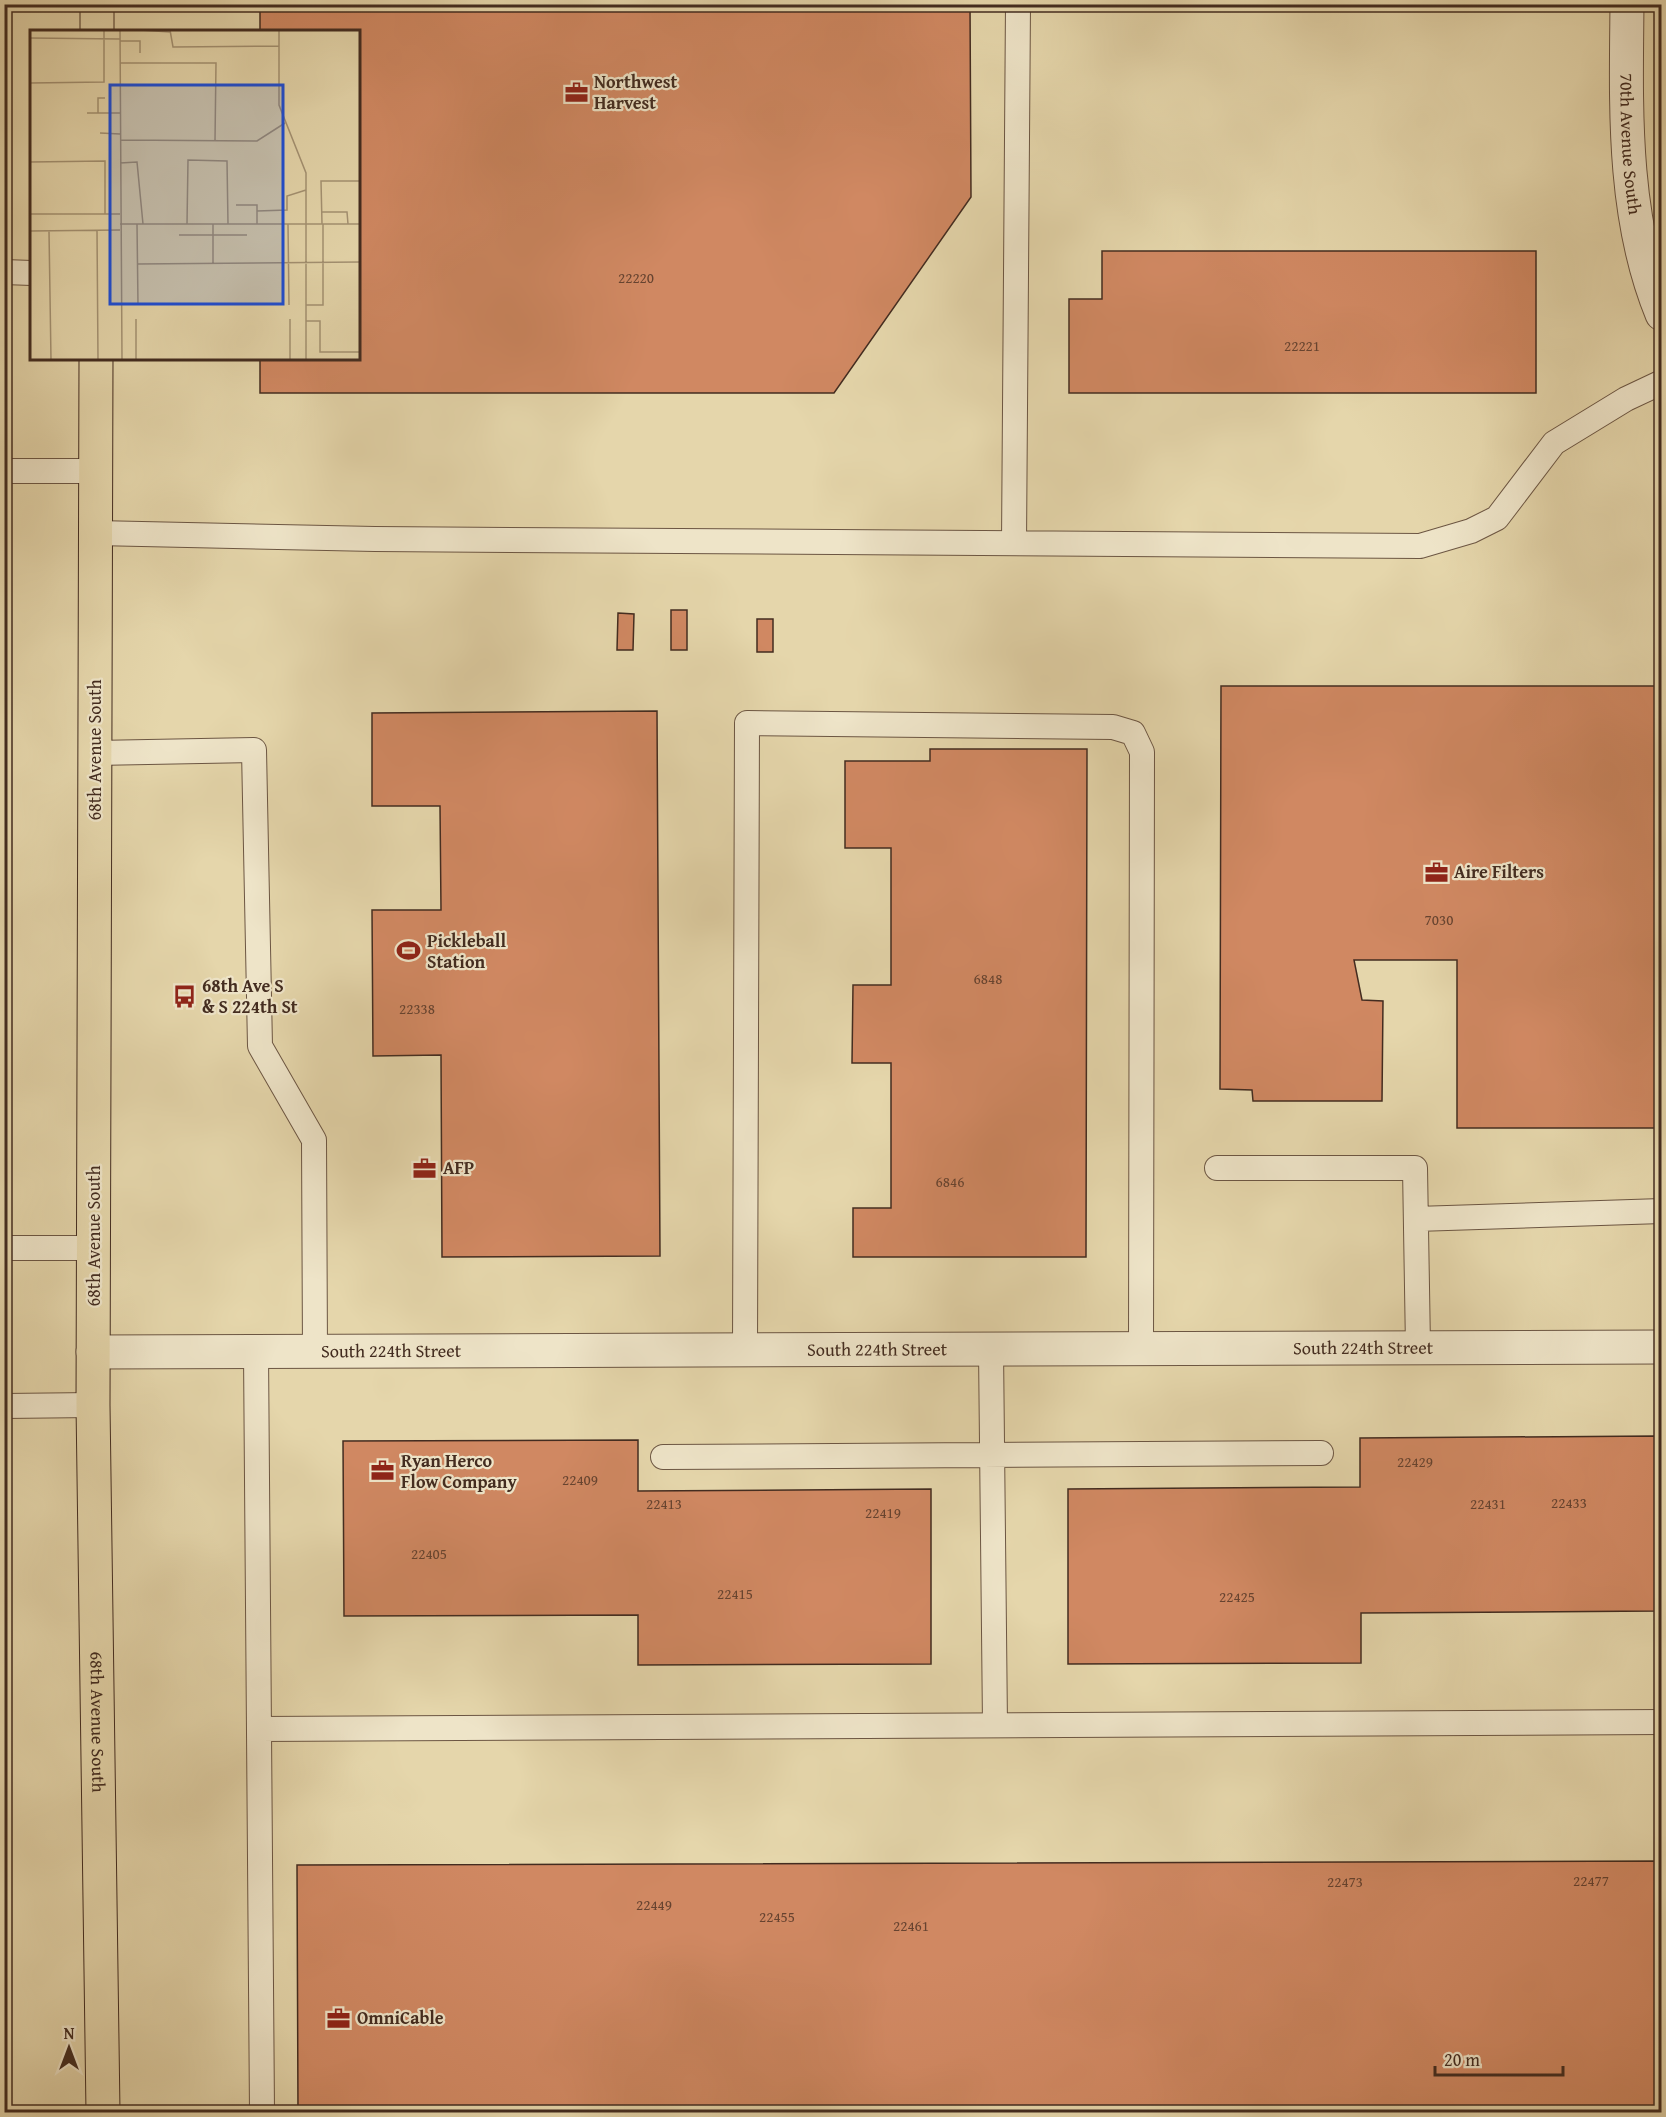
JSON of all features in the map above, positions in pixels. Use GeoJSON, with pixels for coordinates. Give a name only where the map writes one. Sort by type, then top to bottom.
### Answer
{"type":"FeatureCollection","features":[{"type":"Feature","properties":{"kind":"main road"},"geometry":{"type":"LineString","coordinates":[[97,4],[97,30]]}},
{"type":"Feature","properties":{"kind":"main road","name":"68th Avenue South"},"geometry":{"type":"LineString","coordinates":[[96,360],[93,1405],[103,2112]]}},
{"type":"Feature","properties":{"kind":"street","name":"70th Avenue South"},"geometry":{"type":"LineString","coordinates":[[1627,4],[1626,84],[1631,191],[1650,285],[1662,314]]}},
{"type":"Feature","properties":{"kind":"street","name":"South 224th Street"},"geometry":{"type":"LineString","coordinates":[[93,1352],[1662,1347]]}},
{"type":"Feature","properties":{"kind":"lane"},"geometry":{"type":"LineString","coordinates":[[1014,543],[1018,4]]}},
{"type":"Feature","properties":{"kind":"lane"},"geometry":{"type":"LineString","coordinates":[[4,272],[30,273]]}},
{"type":"Feature","properties":{"kind":"lane"},"geometry":{"type":"LineString","coordinates":[[96,533],[387,539],[1420,546],[1471,531],[1497,518],[1554,443],[1626,399],[1662,382]]}},
{"type":"Feature","properties":{"kind":"lane"},"geometry":{"type":"LineString","coordinates":[[4,471],[96,471]]}},
{"type":"Feature","properties":{"kind":"lane"},"geometry":{"type":"LineString","coordinates":[[745,1350],[747,723],[1113,727],[1133,733],[1142,752],[1141,1348]]}},
{"type":"Feature","properties":{"kind":"lane"},"geometry":{"type":"LineString","coordinates":[[95,753],[254,750],[260,1046],[314,1140],[315,1351]]}},
{"type":"Feature","properties":{"kind":"lane"},"geometry":{"type":"LineString","coordinates":[[1217,1168],[1415,1168],[1418,1347]]}},
{"type":"Feature","properties":{"kind":"lane"},"geometry":{"type":"LineString","coordinates":[[1416,1219],[1662,1210]]}},
{"type":"Feature","properties":{"kind":"lane"},"geometry":{"type":"LineString","coordinates":[[4,1248],[93,1248]]}},
{"type":"Feature","properties":{"kind":"lane"},"geometry":{"type":"LineString","coordinates":[[991,1349],[995,1725]]}},
{"type":"Feature","properties":{"kind":"lane"},"geometry":{"type":"LineString","coordinates":[[256,1352],[262,2112]]}},
{"type":"Feature","properties":{"kind":"lane"},"geometry":{"type":"LineString","coordinates":[[4,1406],[93,1405]]}},
{"type":"Feature","properties":{"kind":"lane"},"geometry":{"type":"LineString","coordinates":[[663,1457],[1321,1453]]}},
{"type":"Feature","properties":{"kind":"lane"},"geometry":{"type":"LineString","coordinates":[[259,1729],[1662,1722]]}},
{"type":"Feature","properties":{"kind":"building"},"geometry":{"type":"Polygon","coordinates":[[[260,4],[970,4],[971,197],[834,393],[260,393],[260,360],[360,360],[360,30],[260,30],[260,4]]]}},
{"type":"Feature","properties":{"kind":"building"},"geometry":{"type":"Polygon","coordinates":[[[1102,251],[1536,251],[1536,393],[1069,393],[1069,299],[1102,299],[1102,251]]]}},
{"type":"Feature","properties":{"kind":"building"},"geometry":{"type":"Polygon","coordinates":[[[671,610],[687,610],[687,650],[671,650],[671,610]]]}},
{"type":"Feature","properties":{"kind":"building"},"geometry":{"type":"Polygon","coordinates":[[[618,613],[634,614],[633,650],[617,650],[618,613]]]}},
{"type":"Feature","properties":{"kind":"building"},"geometry":{"type":"Polygon","coordinates":[[[757,619],[773,619],[773,652],[757,652],[757,619]]]}},
{"type":"Feature","properties":{"kind":"building"},"geometry":{"type":"Polygon","coordinates":[[[1221,686],[1662,686],[1662,881],[1658,881],[1658,1128],[1457,1128],[1457,960],[1354,960],[1362,1000],[1383,1001],[1382,1101],[1253,1101],[1252,1090],[1220,1089],[1221,686]]]}},
{"type":"Feature","properties":{"kind":"building"},"geometry":{"type":"Polygon","coordinates":[[[657,711],[660,1256],[442,1257],[441,1055],[373,1056],[372,910],[441,910],[440,806],[372,806],[372,713],[657,711]]]}},
{"type":"Feature","properties":{"kind":"building"},"geometry":{"type":"Polygon","coordinates":[[[930,749],[1087,749],[1086,1257],[853,1257],[853,1208],[891,1208],[891,1063],[852,1063],[853,985],[891,985],[891,848],[845,848],[845,761],[930,761],[930,749]]]}},
{"type":"Feature","properties":{"kind":"building"},"geometry":{"type":"Polygon","coordinates":[[[1655,1436],[1655,1611],[1361,1613],[1361,1663],[1068,1664],[1068,1489],[1360,1487],[1360,1438],[1655,1436]]]}},
{"type":"Feature","properties":{"kind":"building"},"geometry":{"type":"Polygon","coordinates":[[[638,1440],[638,1491],[931,1489],[931,1664],[638,1665],[638,1615],[344,1616],[343,1441],[638,1440]]]}},
{"type":"Feature","properties":{"kind":"building"},"geometry":{"type":"Polygon","coordinates":[[[1662,1861],[1662,2112],[298,2112],[297,1865],[1662,1861]]]}},
{"type":"Feature","properties":{"kind":"place","name":"Northwest Harvest"},"geometry":{"type":"Point","coordinates":[576,92]}},
{"type":"Feature","properties":{"kind":"place","name":"Aire Filters"},"geometry":{"type":"Point","coordinates":[1436,872]}},
{"type":"Feature","properties":{"kind":"place","name":"Pickleball Station"},"geometry":{"type":"Point","coordinates":[409,951]}},
{"type":"Feature","properties":{"kind":"place","name":"68th Ave S & S 224th St"},"geometry":{"type":"Point","coordinates":[184,996]}},
{"type":"Feature","properties":{"kind":"place","name":"AFP"},"geometry":{"type":"Point","coordinates":[425,1168]}},
{"type":"Feature","properties":{"kind":"place","name":"Ryan Herco Flow Company"},"geometry":{"type":"Point","coordinates":[383,1471]}},
{"type":"Feature","properties":{"kind":"place","name":"OmniCable"},"geometry":{"type":"Point","coordinates":[339,2018]}}]}
